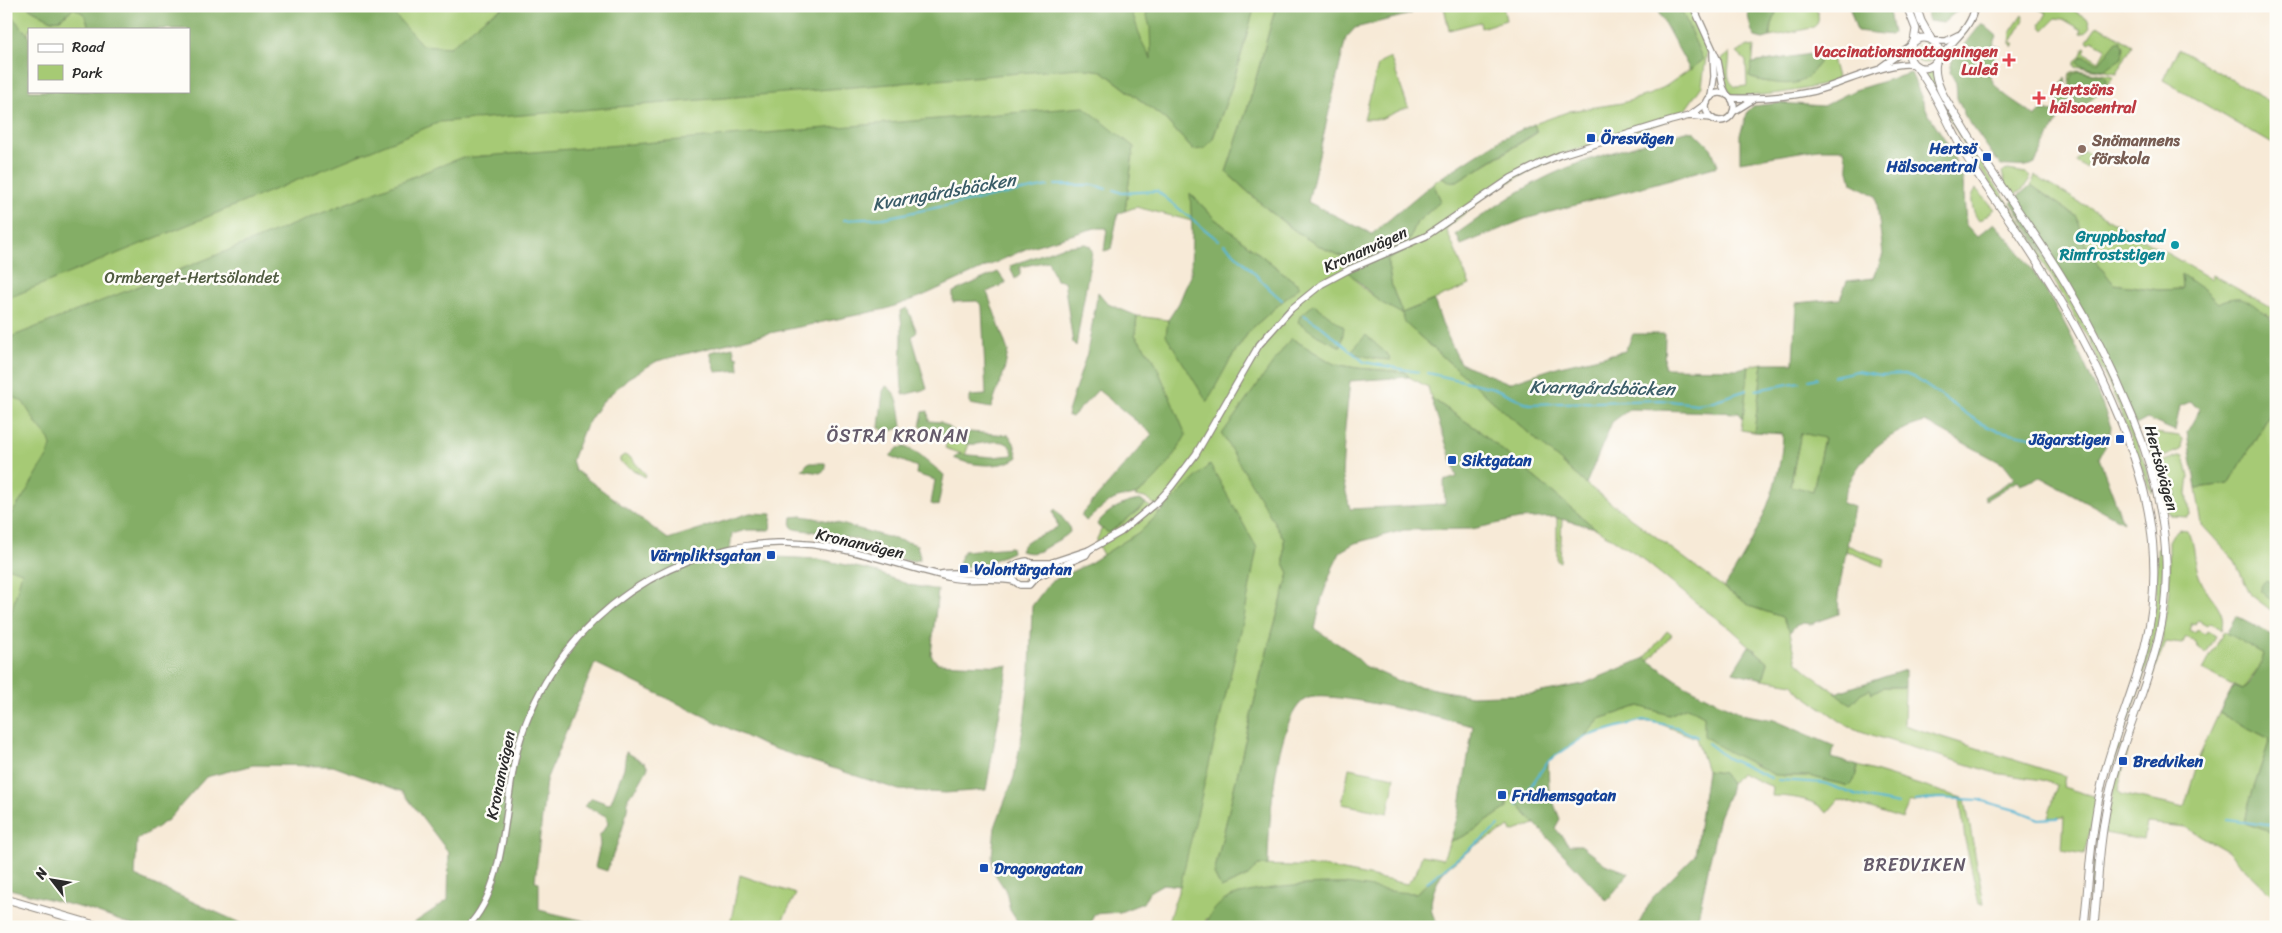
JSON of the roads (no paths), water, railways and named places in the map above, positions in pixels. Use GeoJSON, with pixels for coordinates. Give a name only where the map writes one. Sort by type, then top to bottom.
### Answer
{"type":"FeatureCollection","features":[{"type":"Feature","properties":{"kind":"main road"},"geometry":{"type":"LineString","coordinates":[[1907,6],[1916,29],[1909,55],[1915,66],[1929,68],[1937,61],[1939,50],[1921,22],[1916,6]]}},
{"type":"Feature","properties":{"kind":"main road"},"geometry":{"type":"LineString","coordinates":[[1912,44],[1922,38],[1932,40]]}},
{"type":"Feature","properties":{"kind":"main road","name":"Hertsövägen"},"geometry":{"type":"LineString","coordinates":[[1937,61],[1936,77],[1945,96],[1998,182],[2064,281],[2092,328],[2134,419],[2149,464],[2161,511],[2166,561],[2164,607],[2158,640],[2108,800],[2101,845],[2094,927]]}},
{"type":"Feature","properties":{"kind":"main road","name":"Hertsövägen"},"geometry":{"type":"LineString","coordinates":[[1915,66],[1970,162],[2027,246],[2089,350],[2136,461],[2152,521],[2154,573],[2150,620],[2143,657],[2102,784],[2093,838],[2084,927]]}},
{"type":"Feature","properties":{"kind":"main road"},"geometry":{"type":"LineString","coordinates":[[6,899],[102,927]]}},
{"type":"Feature","properties":{"kind":"street"},"geometry":{"type":"LineString","coordinates":[[1693,6],[1718,61],[1723,88],[1734,104],[1733,112]]}},
{"type":"Feature","properties":{"kind":"street"},"geometry":{"type":"LineString","coordinates":[[1937,61],[1972,20],[1975,6]]}},
{"type":"Feature","properties":{"kind":"street"},"geometry":{"type":"LineString","coordinates":[[1932,40],[1946,41],[1962,33]]}},
{"type":"Feature","properties":{"kind":"street"},"geometry":{"type":"LineString","coordinates":[[1872,72],[1912,44]]}},
{"type":"Feature","properties":{"kind":"street"},"geometry":{"type":"LineString","coordinates":[[1713,51],[1714,77],[1707,110],[1712,118],[1723,121],[1754,98]]}},
{"type":"Feature","properties":{"kind":"street"},"geometry":{"type":"LineString","coordinates":[[1711,97],[1719,94],[1729,97],[1754,98],[1816,90],[1902,64],[1915,66]]}},
{"type":"Feature","properties":{"kind":"street","name":"Kronanvägen"},"geometry":{"type":"LineString","coordinates":[[1032,563],[1050,563],[1089,550],[1121,532],[1157,502],[1196,454],[1246,366],[1274,325],[1290,309],[1322,284],[1350,269],[1426,236],[1511,178],[1541,163],[1560,155],[1689,116],[1708,103]]}},
{"type":"Feature","properties":{"kind":"street","name":"Kronanvägen"},"geometry":{"type":"LineString","coordinates":[[1689,116],[1712,118]]}},
{"type":"Feature","properties":{"kind":"street","name":"Kronanvägen"},"geometry":{"type":"LineString","coordinates":[[467,927],[482,908],[492,884],[516,754],[531,711],[548,677],[569,648],[599,616],[623,596],[666,571],[692,560],[729,550],[779,543],[828,547],[949,578],[1003,578],[1014,581]]}},
{"type":"Feature","properties":{"kind":"street","name":"Kronanvägen"},"geometry":{"type":"LineString","coordinates":[[1036,577],[1082,556],[1089,550]]}},
{"type":"Feature","properties":{"kind":"street"},"geometry":{"type":"LineString","coordinates":[[1023,561],[1032,563],[1037,570],[1036,577],[1032,583],[1020,586],[1014,581],[1012,572],[1014,567],[1023,561]]}},
{"type":"Feature","properties":{"kind":"street","name":"Kronanvägen"},"geometry":{"type":"LineString","coordinates":[[939,574],[995,573],[1014,567]]}},
{"type":"Feature","properties":{"kind":"waterway","name":"Kvarngårdsbäcken"},"geometry":{"type":"LineString","coordinates":[[1055,185],[1094,185],[1106,189]]}},
{"type":"Feature","properties":{"kind":"waterway","name":"Kvarngårdsbäcken"},"geometry":{"type":"LineString","coordinates":[[844,220],[883,218],[1048,186]]}},
{"type":"Feature","properties":{"kind":"waterway","name":"Kvarngårdsbäcken"},"geometry":{"type":"LineString","coordinates":[[1114,190],[1122,193],[1157,191],[1218,240]]}},
{"type":"Feature","properties":{"kind":"waterway","name":"Kvarngårdsbäcken"},"geometry":{"type":"LineString","coordinates":[[1224,244],[1282,300]]}},
{"type":"Feature","properties":{"kind":"waterway","name":"Kvarngårdsbäcken"},"geometry":{"type":"LineString","coordinates":[[1304,315],[1321,326],[1364,362],[1418,372]]}},
{"type":"Feature","properties":{"kind":"waterway"},"geometry":{"type":"LineString","coordinates":[[1834,376],[1857,371],[1881,375],[1905,374],[1915,378],[1980,423],[1995,430],[2055,442]]}},
{"type":"Feature","properties":{"kind":"waterway","name":"Kvarngårdsbäcken"},"geometry":{"type":"LineString","coordinates":[[1428,373],[1494,388],[1529,404],[1661,400],[1697,404],[1710,402],[1747,390]]}},
{"type":"Feature","properties":{"kind":"waterway"},"geometry":{"type":"LineString","coordinates":[[1809,380],[1817,378]]}},
{"type":"Feature","properties":{"kind":"waterway"},"geometry":{"type":"LineString","coordinates":[[1756,390],[1799,382]]}},
{"type":"Feature","properties":{"kind":"waterway"},"geometry":{"type":"LineString","coordinates":[[1517,806],[1548,761],[1584,737],[1643,720],[1676,727],[1697,737]]}},
{"type":"Feature","properties":{"kind":"waterway"},"geometry":{"type":"LineString","coordinates":[[1708,743],[1727,758],[1771,778]]}},
{"type":"Feature","properties":{"kind":"waterway"},"geometry":{"type":"LineString","coordinates":[[1778,780],[1824,783],[1858,796],[1898,804]]}},
{"type":"Feature","properties":{"kind":"waterway"},"geometry":{"type":"LineString","coordinates":[[1915,801],[1939,798],[1979,800],[2019,811],[2039,819],[2058,818]]}},
{"type":"Feature","properties":{"kind":"waterway"},"geometry":{"type":"LineString","coordinates":[[2227,820],[2276,826]]}},
{"type":"Feature","properties":{"kind":"waterway"},"geometry":{"type":"LineString","coordinates":[[1427,882],[1499,826]]}},
{"type":"Feature","properties":{"kind":"place","name":"Vaccinationsmottagningen Luleå"},"geometry":{"type":"Point","coordinates":[2009,60]}},
{"type":"Feature","properties":{"kind":"place","name":"Hertsöns hälsocentral"},"geometry":{"type":"Point","coordinates":[2039,98]}},
{"type":"Feature","properties":{"kind":"place","name":"Öresvägen"},"geometry":{"type":"Point","coordinates":[1591,138]}},
{"type":"Feature","properties":{"kind":"place","name":"Snömannens förskola"},"geometry":{"type":"Point","coordinates":[2082,149]}},
{"type":"Feature","properties":{"kind":"place","name":"Hertsö Hälsocentral"},"geometry":{"type":"Point","coordinates":[1987,157]}},
{"type":"Feature","properties":{"kind":"place","name":"Gruppbostad Rimfroststigen"},"geometry":{"type":"Point","coordinates":[2175,245]}},
{"type":"Feature","properties":{"kind":"place","name":"Jägarstigen"},"geometry":{"type":"Point","coordinates":[2120,439]}},
{"type":"Feature","properties":{"kind":"place","name":"Siktgatan"},"geometry":{"type":"Point","coordinates":[1452,460]}},
{"type":"Feature","properties":{"kind":"place","name":"Värnpliktsgatan"},"geometry":{"type":"Point","coordinates":[771,555]}},
{"type":"Feature","properties":{"kind":"place","name":"Volontärgatan"},"geometry":{"type":"Point","coordinates":[964,569]}},
{"type":"Feature","properties":{"kind":"place","name":"Bredviken"},"geometry":{"type":"Point","coordinates":[2123,761]}},
{"type":"Feature","properties":{"kind":"place","name":"Fridhemsgatan"},"geometry":{"type":"Point","coordinates":[1502,795]}},
{"type":"Feature","properties":{"kind":"place","name":"Dragongatan"},"geometry":{"type":"Point","coordinates":[984,868]}},
{"type":"Feature","properties":{"kind":"district","name":"ÖSTRA KRONAN"},"geometry":{"type":"Point","coordinates":[898,436]}},
{"type":"Feature","properties":{"kind":"district","name":"BREDVIKEN"},"geometry":{"type":"Point","coordinates":[1915,865]}},
{"type":"Feature","properties":{"kind":"park label","name":"Ormberget-Hertsölandet"},"geometry":{"type":"Point","coordinates":[192,277]}}]}
